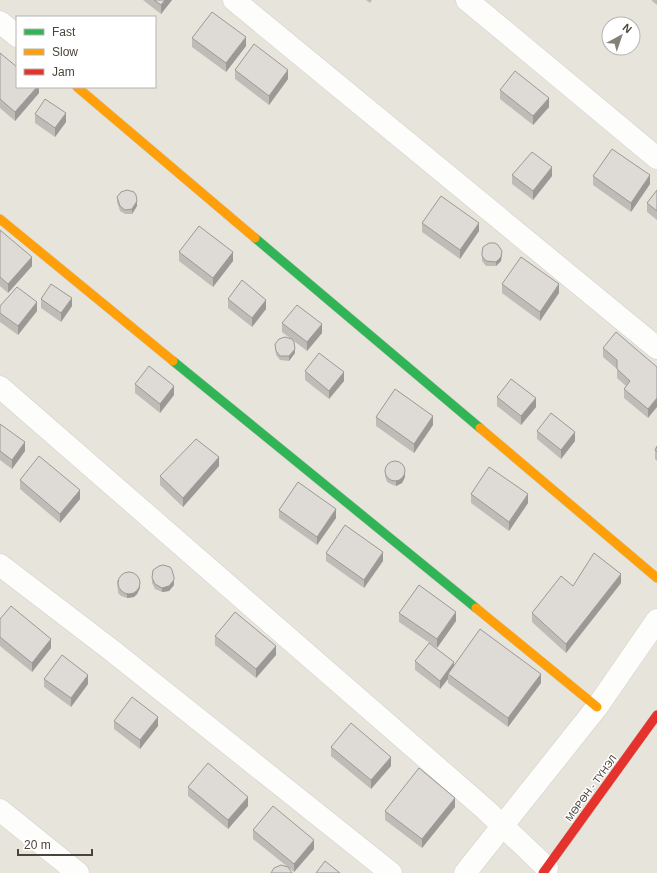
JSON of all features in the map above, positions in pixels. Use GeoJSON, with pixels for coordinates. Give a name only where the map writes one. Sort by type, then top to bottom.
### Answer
{"type":"FeatureCollection","features":[{"type":"Feature","properties":{"kind":"street"},"geometry":{"type":"LineString","coordinates":[[234,0],[657,348]]}},
{"type":"Feature","properties":{"kind":"street"},"geometry":{"type":"LineString","coordinates":[[467,0],[657,158]]}},
{"type":"Feature","properties":{"kind":"street"},"geometry":{"type":"LineString","coordinates":[[0,22],[16,35]]}},
{"type":"Feature","properties":{"kind":"street"},"geometry":{"type":"LineString","coordinates":[[78,88],[657,578]]}},
{"type":"Feature","properties":{"kind":"street"},"geometry":{"type":"LineString","coordinates":[[0,219],[597,707]]}},
{"type":"Feature","properties":{"kind":"street"},"geometry":{"type":"LineString","coordinates":[[0,387],[486,810],[504,826],[545,870]]}},
{"type":"Feature","properties":{"kind":"street"},"geometry":{"type":"LineString","coordinates":[[0,565],[110,649],[391,873]]}},
{"type":"Feature","properties":{"kind":"street"},"geometry":{"type":"LineString","coordinates":[[465,873],[504,826],[597,707],[657,620]]}},
{"type":"Feature","properties":{"kind":"street","name":"МӨРӨН - ТҮНЭЛ"},"geometry":{"type":"LineString","coordinates":[[545,870],[657,715]]}},
{"type":"Feature","properties":{"kind":"street"},"geometry":{"type":"LineString","coordinates":[[0,810],[78,873]]}},
{"type":"Feature","properties":{"kind":"shaded area"},"geometry":{"type":"Polygon","coordinates":[[[0,0],[657,0],[657,873],[0,873],[0,0]]]}},
{"type":"Feature","properties":{"kind":"building"},"geometry":{"type":"Polygon","coordinates":[[[154,0],[165,0],[161,5],[154,0]]]}},
{"type":"Feature","properties":{"kind":"building"},"geometry":{"type":"Polygon","coordinates":[[[212,12],[246,37],[226,63],[192,38],[212,12]]]}},
{"type":"Feature","properties":{"kind":"building"},"geometry":{"type":"Polygon","coordinates":[[[254,44],[288,70],[269,96],[235,70],[254,44]]]}},
{"type":"Feature","properties":{"kind":"building"},"geometry":{"type":"Polygon","coordinates":[[[0,53],[16,66],[16,88],[36,88],[15,112],[0,99],[0,53]]]}},
{"type":"Feature","properties":{"kind":"building"},"geometry":{"type":"Polygon","coordinates":[[[515,71],[549,98],[533,116],[500,90],[515,71]]]}},
{"type":"Feature","properties":{"kind":"building"},"geometry":{"type":"Polygon","coordinates":[[[45,99],[66,113],[55,128],[35,114],[45,99]]]}},
{"type":"Feature","properties":{"kind":"building"},"geometry":{"type":"Polygon","coordinates":[[[612,149],[650,175],[631,203],[593,176],[612,149]]]}},
{"type":"Feature","properties":{"kind":"building"},"geometry":{"type":"Polygon","coordinates":[[[532,152],[552,167],[533,191],[512,175],[532,152]]]}},
{"type":"Feature","properties":{"kind":"building"},"geometry":{"type":"Polygon","coordinates":[[[127,190],[134,192],[137,201],[132,209],[125,210],[120,206],[117,197],[121,192],[127,190]]]}},
{"type":"Feature","properties":{"kind":"building"},"geometry":{"type":"Polygon","coordinates":[[[657,190],[657,211],[647,203],[657,190]]]}},
{"type":"Feature","properties":{"kind":"building"},"geometry":{"type":"Polygon","coordinates":[[[441,196],[479,223],[460,250],[422,223],[441,196]]]}},
{"type":"Feature","properties":{"kind":"building"},"geometry":{"type":"Polygon","coordinates":[[[199,226],[233,252],[213,278],[179,252],[199,226]]]}},
{"type":"Feature","properties":{"kind":"building"},"geometry":{"type":"Polygon","coordinates":[[[0,230],[32,257],[8,284],[0,277],[0,230]]]}},
{"type":"Feature","properties":{"kind":"building"},"geometry":{"type":"Polygon","coordinates":[[[489,243],[495,243],[502,251],[501,257],[496,262],[486,261],[482,256],[483,247],[489,243]]]}},
{"type":"Feature","properties":{"kind":"building"},"geometry":{"type":"Polygon","coordinates":[[[521,257],[559,284],[540,312],[502,284],[521,257]]]}},
{"type":"Feature","properties":{"kind":"building"},"geometry":{"type":"Polygon","coordinates":[[[242,280],[266,300],[252,318],[228,299],[242,280]]]}},
{"type":"Feature","properties":{"kind":"building"},"geometry":{"type":"Polygon","coordinates":[[[51,284],[72,298],[61,313],[41,299],[51,284]]]}},
{"type":"Feature","properties":{"kind":"building"},"geometry":{"type":"Polygon","coordinates":[[[17,287],[37,302],[18,326],[0,313],[0,306],[17,287]]]}},
{"type":"Feature","properties":{"kind":"building"},"geometry":{"type":"Polygon","coordinates":[[[297,305],[322,324],[307,342],[282,323],[297,305]]]}},
{"type":"Feature","properties":{"kind":"building"},"geometry":{"type":"Polygon","coordinates":[[[616,332],[657,367],[657,398],[648,409],[624,389],[630,381],[617,369],[617,360],[603,348],[616,332]]]}},
{"type":"Feature","properties":{"kind":"building"},"geometry":{"type":"Polygon","coordinates":[[[285,337],[292,339],[295,349],[289,356],[280,356],[276,351],[275,344],[279,339],[285,337]]]}},
{"type":"Feature","properties":{"kind":"building"},"geometry":{"type":"Polygon","coordinates":[[[319,353],[344,372],[329,391],[305,371],[319,353]]]}},
{"type":"Feature","properties":{"kind":"building"},"geometry":{"type":"Polygon","coordinates":[[[149,366],[174,386],[160,404],[135,384],[149,366]]]}},
{"type":"Feature","properties":{"kind":"building"},"geometry":{"type":"Polygon","coordinates":[[[511,379],[536,398],[521,416],[497,397],[511,379]]]}},
{"type":"Feature","properties":{"kind":"building"},"geometry":{"type":"Polygon","coordinates":[[[395,389],[433,416],[414,444],[376,417],[395,389]]]}},
{"type":"Feature","properties":{"kind":"building"},"geometry":{"type":"Polygon","coordinates":[[[551,413],[575,432],[561,450],[537,431],[551,413]]]}},
{"type":"Feature","properties":{"kind":"building"},"geometry":{"type":"Polygon","coordinates":[[[0,424],[25,442],[12,460],[0,451],[0,424]]]}},
{"type":"Feature","properties":{"kind":"building"},"geometry":{"type":"Polygon","coordinates":[[[196,439],[219,457],[183,498],[160,476],[196,439]]]}},
{"type":"Feature","properties":{"kind":"building"},"geometry":{"type":"Polygon","coordinates":[[[39,456],[80,490],[60,514],[20,480],[39,456]]]}},
{"type":"Feature","properties":{"kind":"building"},"geometry":{"type":"Polygon","coordinates":[[[395,461],[402,464],[405,471],[402,478],[395,481],[388,478],[385,471],[388,464],[395,461]]]}},
{"type":"Feature","properties":{"kind":"building"},"geometry":{"type":"Polygon","coordinates":[[[489,467],[528,494],[509,522],[471,494],[489,467]]]}},
{"type":"Feature","properties":{"kind":"building"},"geometry":{"type":"Polygon","coordinates":[[[298,482],[336,509],[317,537],[279,510],[298,482]]]}},
{"type":"Feature","properties":{"kind":"building"},"geometry":{"type":"Polygon","coordinates":[[[345,525],[383,552],[364,580],[326,553],[345,525]]]}},
{"type":"Feature","properties":{"kind":"building"},"geometry":{"type":"Polygon","coordinates":[[[594,553],[621,574],[566,644],[532,613],[561,576],[573,586],[594,553]]]}},
{"type":"Feature","properties":{"kind":"building"},"geometry":{"type":"Polygon","coordinates":[[[163,565],[170,567],[174,580],[169,586],[162,588],[155,584],[152,578],[153,570],[163,565]]]}},
{"type":"Feature","properties":{"kind":"building"},"geometry":{"type":"Polygon","coordinates":[[[129,572],[137,575],[140,583],[137,591],[129,594],[121,591],[118,583],[121,575],[129,572]]]}},
{"type":"Feature","properties":{"kind":"building"},"geometry":{"type":"Polygon","coordinates":[[[419,585],[456,612],[437,639],[399,613],[419,585]]]}},
{"type":"Feature","properties":{"kind":"building"},"geometry":{"type":"Polygon","coordinates":[[[11,606],[51,639],[32,663],[0,637],[0,619],[11,606]]]}},
{"type":"Feature","properties":{"kind":"building"},"geometry":{"type":"Polygon","coordinates":[[[235,612],[276,646],[256,669],[215,636],[235,612]]]}},
{"type":"Feature","properties":{"kind":"building"},"geometry":{"type":"Polygon","coordinates":[[[480,629],[541,674],[508,718],[448,674],[480,629]]]}},
{"type":"Feature","properties":{"kind":"building"},"geometry":{"type":"Polygon","coordinates":[[[429,643],[454,662],[440,681],[415,661],[429,643]]]}},
{"type":"Feature","properties":{"kind":"building"},"geometry":{"type":"Polygon","coordinates":[[[62,655],[88,675],[71,698],[44,679],[62,655]]]}},
{"type":"Feature","properties":{"kind":"building"},"geometry":{"type":"Polygon","coordinates":[[[132,697],[158,717],[140,740],[114,721],[132,697]]]}},
{"type":"Feature","properties":{"kind":"building"},"geometry":{"type":"Polygon","coordinates":[[[351,723],[391,757],[371,780],[331,747],[351,723]]]}},
{"type":"Feature","properties":{"kind":"building"},"geometry":{"type":"Polygon","coordinates":[[[208,763],[248,797],[228,820],[188,787],[208,763]]]}},
{"type":"Feature","properties":{"kind":"building"},"geometry":{"type":"Polygon","coordinates":[[[419,768],[455,798],[422,839],[385,811],[419,768]]]}},
{"type":"Feature","properties":{"kind":"building"},"geometry":{"type":"Polygon","coordinates":[[[273,806],[314,840],[294,864],[253,830],[273,806]]]}},
{"type":"Feature","properties":{"kind":"building"},"geometry":{"type":"Polygon","coordinates":[[[325,861],[340,873],[316,873],[325,861]]]}},
{"type":"Feature","properties":{"kind":"building"},"geometry":{"type":"Polygon","coordinates":[[[281,865],[288,867],[292,873],[271,873],[274,868],[281,865]]]}},
{"type":"Feature","properties":{"kind":"traffic: fast"},"geometry":{"type":"LineString","coordinates":[[255,238],[480,428]]}},
{"type":"Feature","properties":{"kind":"traffic: fast"},"geometry":{"type":"LineString","coordinates":[[173,361],[476,608]]}},
{"type":"Feature","properties":{"kind":"traffic: slow"},"geometry":{"type":"LineString","coordinates":[[78,88],[255,238]]}},
{"type":"Feature","properties":{"kind":"traffic: slow"},"geometry":{"type":"LineString","coordinates":[[0,219],[173,361]]}},
{"type":"Feature","properties":{"kind":"traffic: slow"},"geometry":{"type":"LineString","coordinates":[[480,428],[657,578]]}},
{"type":"Feature","properties":{"kind":"traffic: slow"},"geometry":{"type":"LineString","coordinates":[[476,608],[597,707]]}},
{"type":"Feature","properties":{"kind":"traffic: jam"},"geometry":{"type":"LineString","coordinates":[[543,873],[657,715]]}}]}
